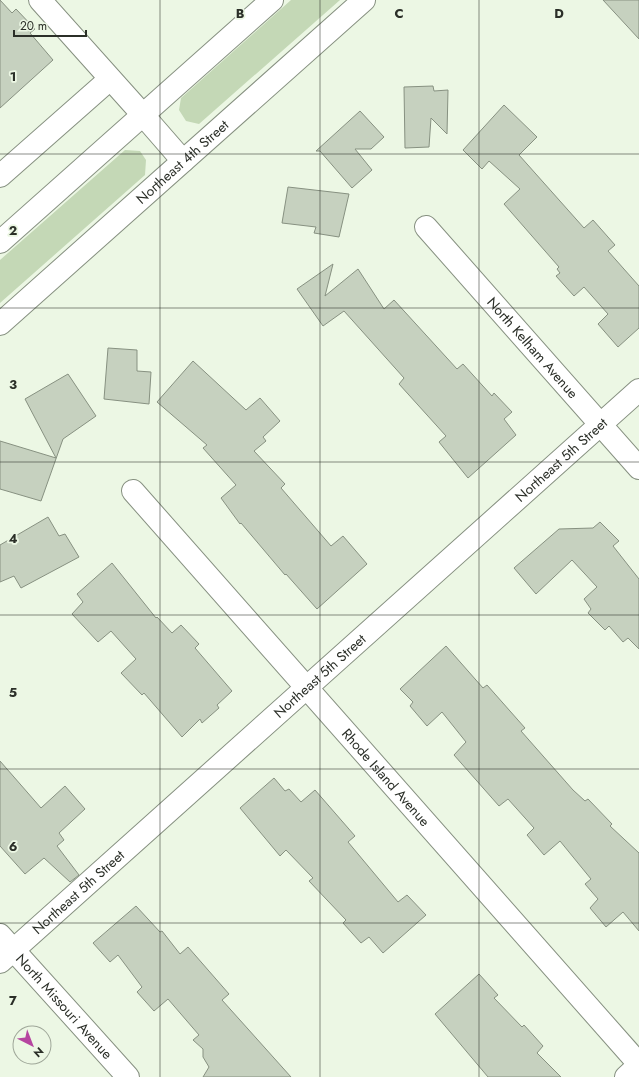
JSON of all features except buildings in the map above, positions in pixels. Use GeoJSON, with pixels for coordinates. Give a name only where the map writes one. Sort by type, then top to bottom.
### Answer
{"type":"FeatureCollection","features":[{"type":"Feature","properties":{"kind":"street"},"geometry":{"type":"LineString","coordinates":[[40,0],[143,115],[182,162]]}},
{"type":"Feature","properties":{"kind":"street"},"geometry":{"type":"LineString","coordinates":[[0,242],[272,0]]}},
{"type":"Feature","properties":{"kind":"street","name":"Northeast 4th Street"},"geometry":{"type":"LineString","coordinates":[[0,324],[364,0]]}},
{"type":"Feature","properties":{"kind":"street"},"geometry":{"type":"LineString","coordinates":[[0,176],[110,79]]}},
{"type":"Feature","properties":{"kind":"street","name":"North Kelham Avenue"},"geometry":{"type":"LineString","coordinates":[[426,227],[639,468]]}},
{"type":"Feature","properties":{"kind":"street","name":"Northeast 5th Street"},"geometry":{"type":"LineString","coordinates":[[4,949],[307,688],[639,390]]}},
{"type":"Feature","properties":{"kind":"street","name":"Rhode Island Avenue"},"geometry":{"type":"LineString","coordinates":[[132,491],[639,1064]]}},
{"type":"Feature","properties":{"kind":"street","name":"North Missouri Avenue"},"geometry":{"type":"LineString","coordinates":[[4,949],[128,1077]]}},
{"type":"Feature","properties":{"kind":"street"},"geometry":{"type":"LineString","coordinates":[[626,1077],[639,1064]]}},
{"type":"Feature","properties":{"kind":"green space"},"geometry":{"type":"Polygon","coordinates":[[[291,0],[340,0],[199,124],[186,121],[179,110],[181,98],[291,0]]]}},
{"type":"Feature","properties":{"kind":"green space"},"geometry":{"type":"Polygon","coordinates":[[[125,150],[140,151],[146,160],[145,175],[0,303],[0,260],[125,150]]]}}]}
